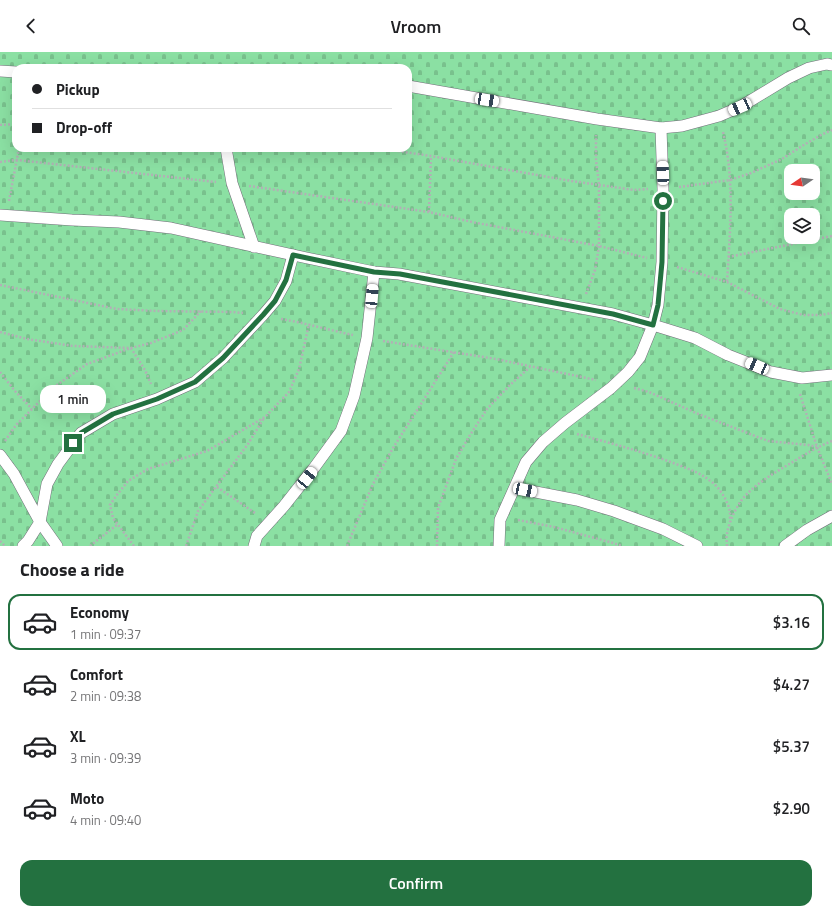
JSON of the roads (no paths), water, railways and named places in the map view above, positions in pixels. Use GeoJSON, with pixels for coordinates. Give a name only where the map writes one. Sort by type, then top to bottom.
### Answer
{"type":"FeatureCollection","features":[{"type":"Feature","properties":{"kind":"lane"},"geometry":{"type":"LineString","coordinates":[[412,87],[661,128],[682,126],[719,116],[740,107],[788,78],[809,68],[826,64],[832,65]]}},
{"type":"Feature","properties":{"kind":"lane"},"geometry":{"type":"LineString","coordinates":[[0,71],[12,72]]}},
{"type":"Feature","properties":{"kind":"lane"},"geometry":{"type":"LineString","coordinates":[[499,546],[500,520],[526,462],[543,442],[616,384],[628,372],[640,357],[653,325],[658,305],[662,262],[663,188],[661,128]]}},
{"type":"Feature","properties":{"kind":"lane"},"geometry":{"type":"LineString","coordinates":[[227,152],[232,184],[254,246]]}},
{"type":"Feature","properties":{"kind":"lane"},"geometry":{"type":"LineString","coordinates":[[3,215],[119,222],[171,228],[374,272],[400,274],[613,314],[695,338],[771,372],[802,378],[832,375]]}},
{"type":"Feature","properties":{"kind":"lane"},"geometry":{"type":"LineString","coordinates":[[23,546],[40,522],[47,484],[58,464],[81,433],[113,414],[157,399],[195,382],[223,358],[275,301],[286,280],[293,255]]}},
{"type":"Feature","properties":{"kind":"lane"},"geometry":{"type":"LineString","coordinates":[[254,546],[257,536],[310,474],[341,432],[354,396],[367,338],[374,272]]}},
{"type":"Feature","properties":{"kind":"lane"},"geometry":{"type":"LineString","coordinates":[[0,455],[14,474],[40,522],[57,546]]}},
{"type":"Feature","properties":{"kind":"lane"},"geometry":{"type":"LineString","coordinates":[[515,488],[577,500],[599,507],[663,529],[697,546]]}},
{"type":"Feature","properties":{"kind":"lane"},"geometry":{"type":"LineString","coordinates":[[785,546],[807,530],[832,516]]}}]}
